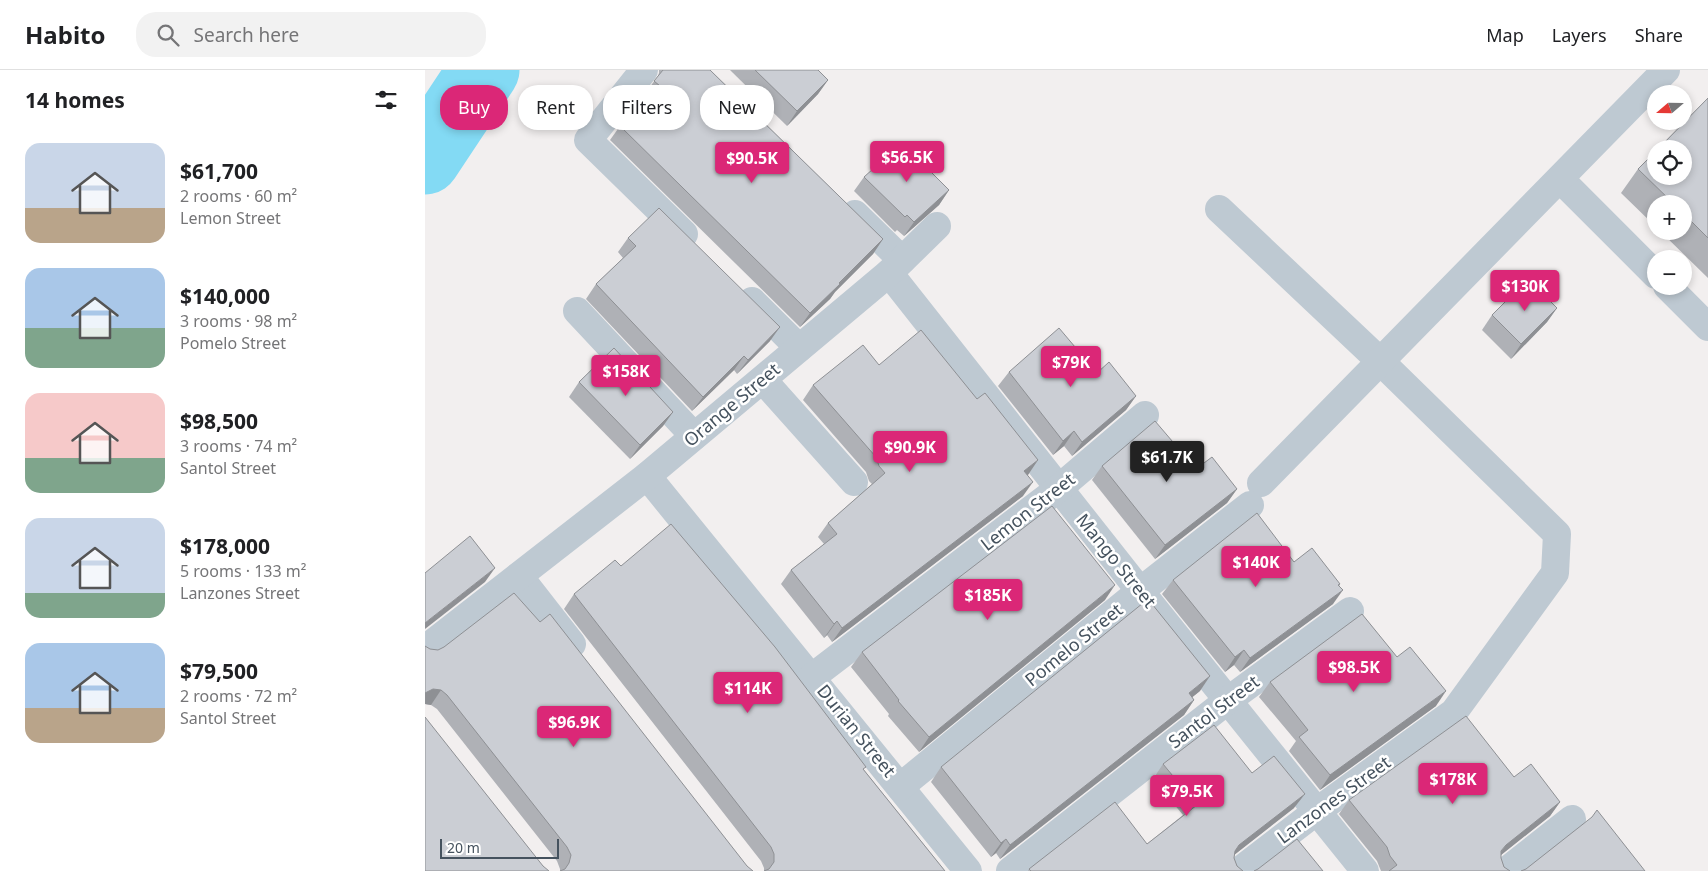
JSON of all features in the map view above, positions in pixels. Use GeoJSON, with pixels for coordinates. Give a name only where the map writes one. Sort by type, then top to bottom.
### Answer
{"type":"FeatureCollection","features":[{"type":"Feature","properties":{"kind":"street"},"geometry":{"type":"LineString","coordinates":[[644,70],[588,140],[701,251]]}},
{"type":"Feature","properties":{"kind":"street","name":"Pomelo Street"},"geometry":{"type":"LineString","coordinates":[[900,787],[1140,591],[1255,494],[1381,361],[1666,70]]}},
{"type":"Feature","properties":{"kind":"street"},"geometry":{"type":"LineString","coordinates":[[1560,179],[1647,266]]}},
{"type":"Feature","properties":{"kind":"street","name":"Mango Street"},"geometry":{"type":"LineString","coordinates":[[840,199],[896,266],[1059,489],[1365,871]]}},
{"type":"Feature","properties":{"kind":"street","name":"Lanzones Street"},"geometry":{"type":"LineString","coordinates":[[1219,209],[1381,361],[1557,534],[1555,573],[1454,712],[1317,811],[1239,871]]}},
{"type":"Feature","properties":{"kind":"street","name":"Orange Street"},"geometry":{"type":"LineString","coordinates":[[425,649],[647,476],[896,266],[937,226]]}},
{"type":"Feature","properties":{"kind":"street"},"geometry":{"type":"LineString","coordinates":[[736,285],[799,348]]}},
{"type":"Feature","properties":{"kind":"street"},"geometry":{"type":"LineString","coordinates":[[1676,295],[1708,327]]}},
{"type":"Feature","properties":{"kind":"street"},"geometry":{"type":"LineString","coordinates":[[577,311],[694,436]]}},
{"type":"Feature","properties":{"kind":"street"},"geometry":{"type":"LineString","coordinates":[[763,380],[854,482]]}},
{"type":"Feature","properties":{"kind":"street","name":"Lemon Street"},"geometry":{"type":"LineString","coordinates":[[812,677],[1059,489],[1145,415]]}},
{"type":"Feature","properties":{"kind":"street","name":"Durian Street"},"geometry":{"type":"LineString","coordinates":[[647,476],[968,871]]}},
{"type":"Feature","properties":{"kind":"street"},"geometry":{"type":"LineString","coordinates":[[519,576],[586,661]]}},
{"type":"Feature","properties":{"kind":"street","name":"Santol Street"},"geometry":{"type":"LineString","coordinates":[[1010,871],[1227,701],[1350,611]]}},
{"type":"Feature","properties":{"kind":"street"},"geometry":{"type":"LineString","coordinates":[[1506,871],[1572,820]]}},
{"type":"Feature","properties":{"kind":"building"},"geometry":{"type":"Polygon","coordinates":[[[663,70],[710,70],[725,85],[700,85],[700,130],[771,130],[883,239],[810,313],[624,130],[690,130],[690,85],[659,85],[654,81],[663,70]]]}},
{"type":"Feature","properties":{"kind":"building"},"geometry":{"type":"Polygon","coordinates":[[[755,70],[818,70],[828,80],[797,111],[774,89],[774,85],[770,85],[755,70]]]}},
{"type":"Feature","properties":{"kind":"building"},"geometry":{"type":"Polygon","coordinates":[[[1708,98],[1708,238],[1692,222],[1692,195],[1665,195],[1654,185],[1692,185],[1692,140],[1667,140],[1677,130],[1693,130],[1693,113],[1708,98]]]}},
{"type":"Feature","properties":{"kind":"building"},"geometry":{"type":"Polygon","coordinates":[[[902,143],[949,190],[914,222],[907,215],[905,217],[864,177],[902,143]]]}},
{"type":"Feature","properties":{"kind":"building"},"geometry":{"type":"Polygon","coordinates":[[[1647,160],[1647,178],[1638,169],[1647,160]]]}},
{"type":"Feature","properties":{"kind":"building"},"geometry":{"type":"Polygon","coordinates":[[[659,208],[780,327],[748,360],[744,356],[703,397],[596,284],[636,246],[628,238],[659,208]]]}},
{"type":"Feature","properties":{"kind":"building"},"geometry":{"type":"Polygon","coordinates":[[[1528,279],[1557,308],[1521,344],[1492,315],[1528,279]]]}},
{"type":"Feature","properties":{"kind":"building"},"geometry":{"type":"Polygon","coordinates":[[[1059,328],[1097,373],[1109,362],[1136,396],[1082,442],[1074,431],[1063,441],[1009,372],[1059,328]]]}},
{"type":"Feature","properties":{"kind":"building"},"geometry":{"type":"Polygon","coordinates":[[[921,330],[977,399],[985,393],[1038,460],[1024,471],[1033,482],[842,628],[837,621],[834,624],[791,570],[837,534],[828,523],[885,473],[879,466],[876,457],[813,385],[863,345],[879,365],[921,330]]]}},
{"type":"Feature","properties":{"kind":"building"},"geometry":{"type":"Polygon","coordinates":[[[614,348],[673,412],[640,445],[579,382],[614,348]]]}},
{"type":"Feature","properties":{"kind":"building"},"geometry":{"type":"Polygon","coordinates":[[[1155,421],[1196,469],[1212,457],[1237,489],[1165,545],[1102,466],[1155,421]]]}},
{"type":"Feature","properties":{"kind":"building"},"geometry":{"type":"Polygon","coordinates":[[[1052,506],[1115,585],[929,737],[898,701],[862,652],[1052,506]]]}},
{"type":"Feature","properties":{"kind":"building"},"geometry":{"type":"Polygon","coordinates":[[[1257,513],[1294,562],[1312,548],[1343,590],[1250,658],[1244,650],[1235,657],[1173,580],[1257,513]]]}},
{"type":"Feature","properties":{"kind":"building"},"geometry":{"type":"Polygon","coordinates":[[[671,524],[775,647],[866,767],[863,769],[945,871],[764,871],[769,869],[774,862],[774,854],[771,847],[574,594],[615,560],[621,566],[671,524]]]}},
{"type":"Feature","properties":{"kind":"building"},"geometry":{"type":"Polygon","coordinates":[[[470,536],[495,568],[425,623],[425,573],[470,536]]]}},
{"type":"Feature","properties":{"kind":"building"},"geometry":{"type":"Polygon","coordinates":[[[514,593],[540,622],[550,614],[747,866],[753,871],[560,871],[565,869],[569,863],[571,855],[567,847],[447,695],[441,690],[433,689],[425,693],[425,646],[438,650],[444,647],[514,593]]]}},
{"type":"Feature","properties":{"kind":"building"},"geometry":{"type":"Polygon","coordinates":[[[1148,599],[1210,676],[1189,693],[1194,700],[1010,845],[1006,839],[1001,843],[941,767],[1148,599]]]}},
{"type":"Feature","properties":{"kind":"building"},"geometry":{"type":"Polygon","coordinates":[[[1362,614],[1397,657],[1410,647],[1446,691],[1330,775],[1299,737],[1308,730],[1270,682],[1362,614]]]}},
{"type":"Feature","properties":{"kind":"building"},"geometry":{"type":"Polygon","coordinates":[[[1466,716],[1514,777],[1531,764],[1560,802],[1501,851],[1504,867],[1510,871],[1389,871],[1397,865],[1390,856],[1387,847],[1349,800],[1466,716]]]}},
{"type":"Feature","properties":{"kind":"building"},"geometry":{"type":"Polygon","coordinates":[[[425,717],[543,866],[549,871],[425,871],[425,717]]]}},
{"type":"Feature","properties":{"kind":"building"},"geometry":{"type":"Polygon","coordinates":[[[1214,725],[1252,773],[1274,756],[1305,794],[1239,845],[1235,851],[1234,858],[1237,866],[1243,871],[1031,871],[1029,869],[1115,802],[1147,844],[1197,805],[1163,764],[1214,725]]]}},
{"type":"Feature","properties":{"kind":"building"},"geometry":{"type":"Polygon","coordinates":[[[1597,810],[1645,871],[1521,871],[1592,817],[1597,810]]]}},
{"type":"Feature","properties":{"kind":"building"},"geometry":{"type":"Polygon","coordinates":[[[1297,839],[1323,871],[1254,871],[1258,869],[1297,839]]]}},
{"type":"Feature","properties":{"kind":"waterway"},"geometry":{"type":"LineString","coordinates":[[425,159],[484,70]]}}]}
